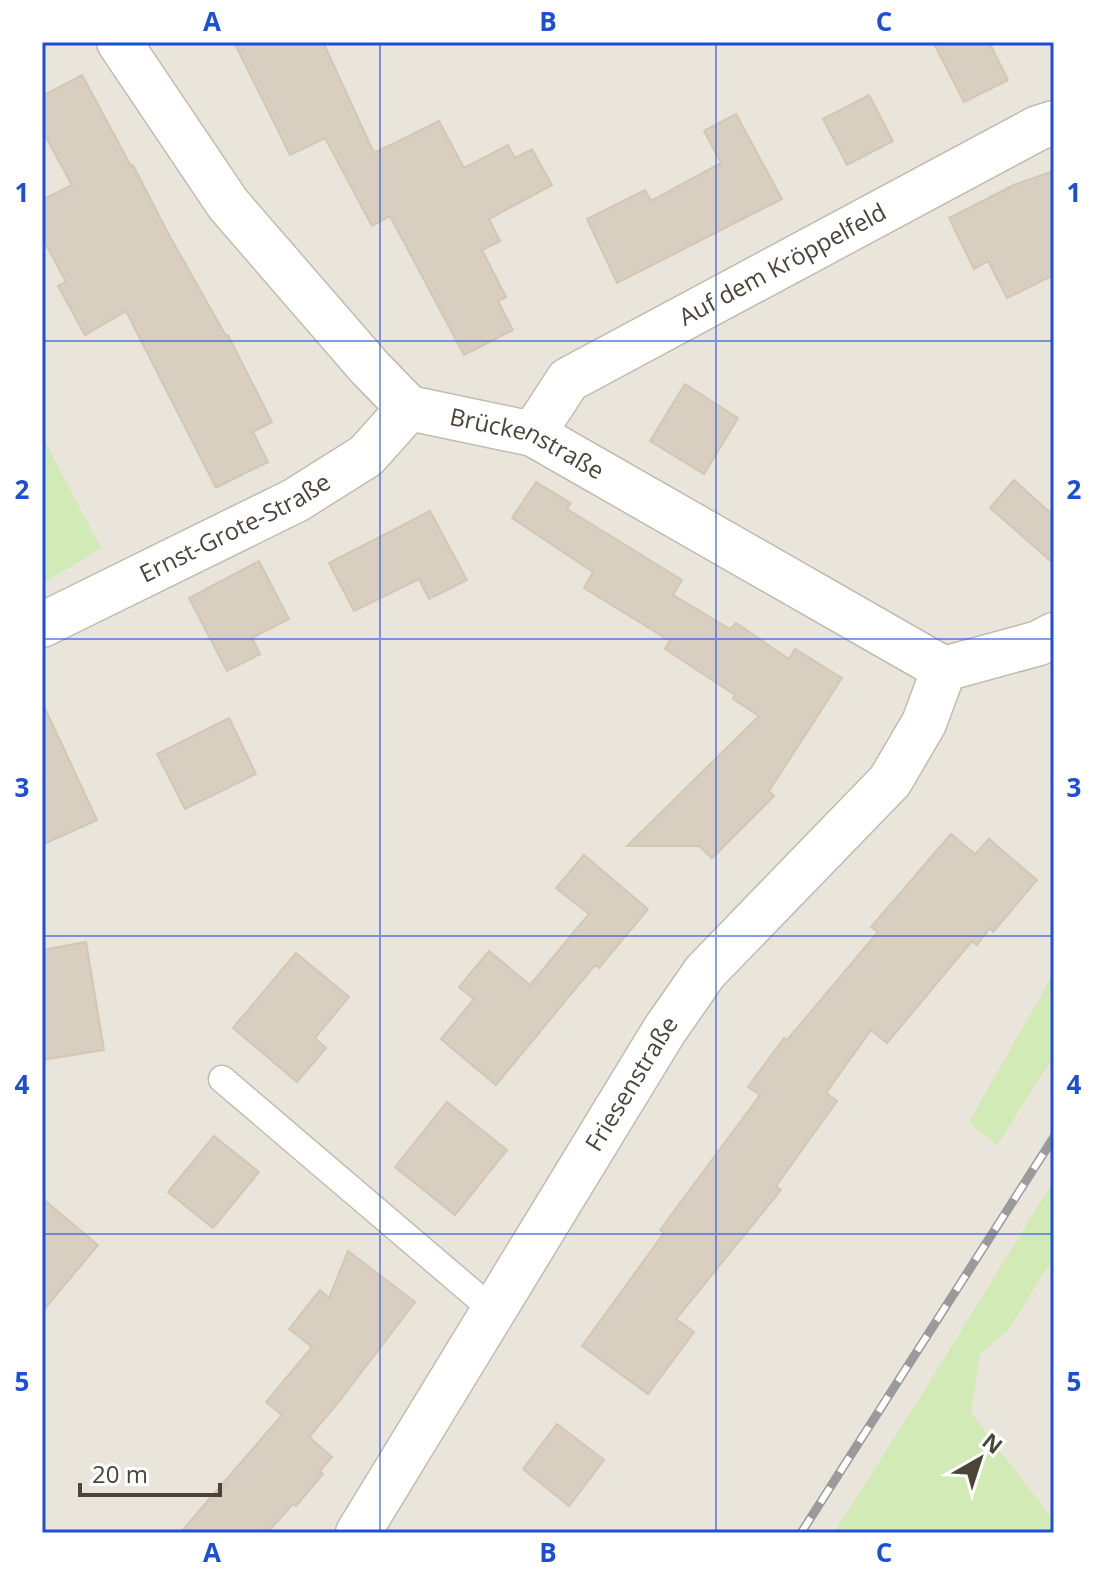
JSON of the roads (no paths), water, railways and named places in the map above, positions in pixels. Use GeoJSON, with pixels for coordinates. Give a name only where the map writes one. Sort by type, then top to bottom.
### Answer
{"type":"FeatureCollection","features":[{"type":"Feature","properties":{"kind":"street"},"geometry":{"type":"LineString","coordinates":[[119,42],[228,204],[370,368],[409,408]]}},
{"type":"Feature","properties":{"kind":"street","name":"Auf dem Kröppelfeld"},"geometry":{"type":"LineString","coordinates":[[533,434],[568,380],[1038,128],[1054,123]]}},
{"type":"Feature","properties":{"kind":"street","name":"Brückenstraße"},"geometry":{"type":"LineString","coordinates":[[409,408],[533,434],[944,669]]}},
{"type":"Feature","properties":{"kind":"street","name":"Ernst-Grote-Straße"},"geometry":{"type":"LineString","coordinates":[[42,625],[296,500],[366,456],[409,408]]}},
{"type":"Feature","properties":{"kind":"street"},"geometry":{"type":"LineString","coordinates":[[944,669],[1039,643],[1054,635]]}},
{"type":"Feature","properties":{"kind":"street","name":"Friesenstraße"},"geometry":{"type":"LineString","coordinates":[[358,1533],[664,1031],[705,972],[890,781],[924,723],[944,669]]}},
{"type":"Feature","properties":{"kind":"lane"},"geometry":{"type":"LineString","coordinates":[[222,1079],[494,1311]]}},
{"type":"Feature","properties":{"kind":"railway"},"geometry":{"type":"LineString","coordinates":[[801,1533],[1054,1137]]}}]}
